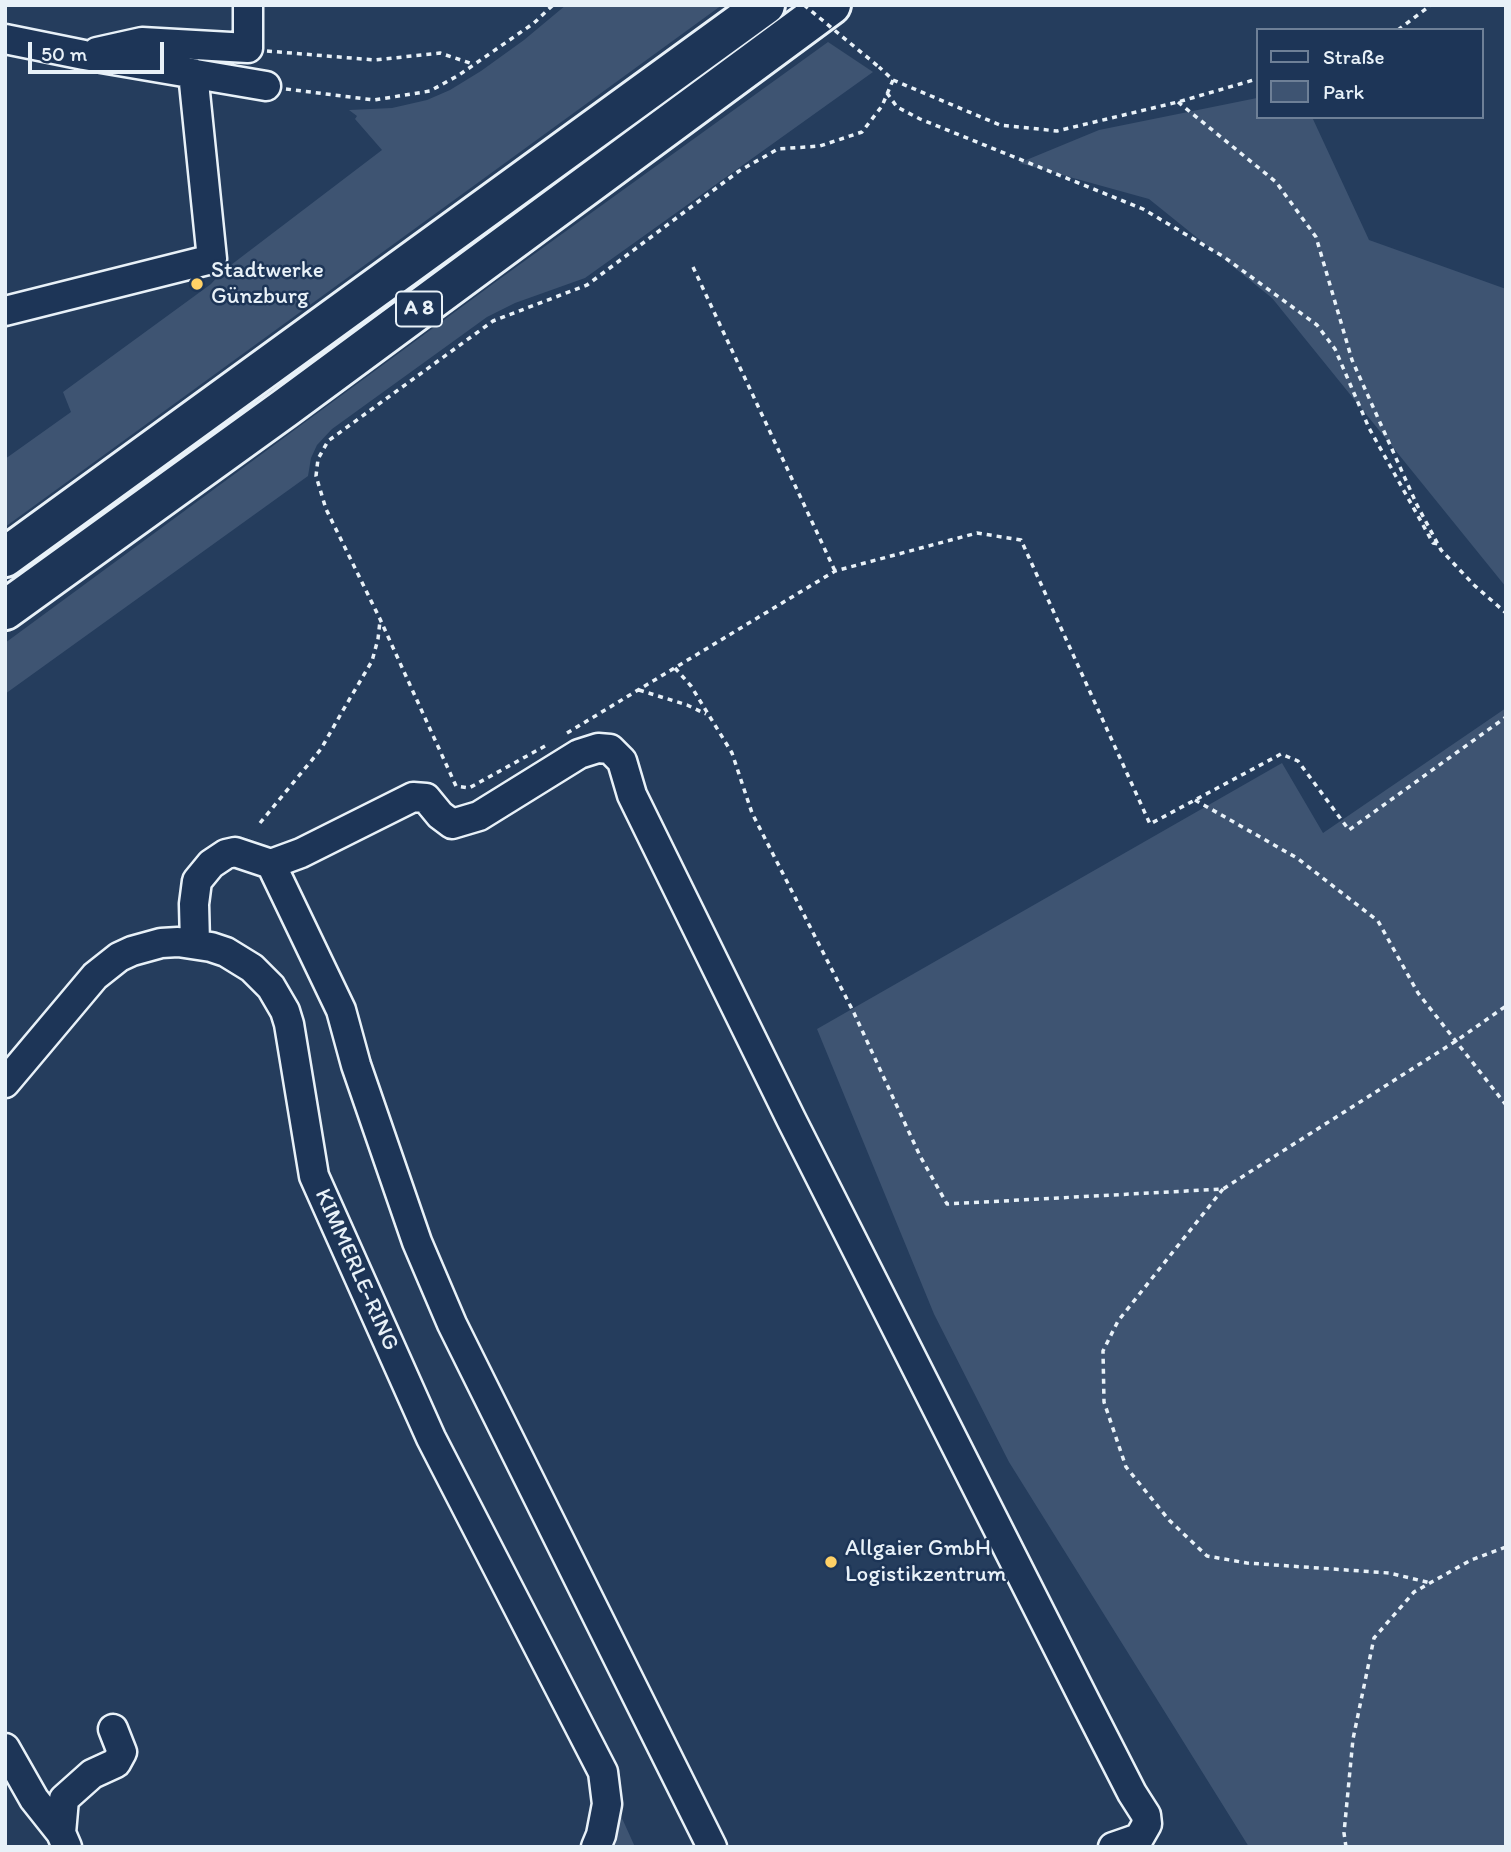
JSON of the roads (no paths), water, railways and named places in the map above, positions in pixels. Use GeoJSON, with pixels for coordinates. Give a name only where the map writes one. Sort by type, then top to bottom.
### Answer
{"type":"FeatureCollection","features":[{"type":"Feature","properties":{"kind":"highway","name":"A 8"},"geometry":{"type":"LineString","coordinates":[[5,557],[765,5]]}},
{"type":"Feature","properties":{"kind":"highway","name":"A 8"},"geometry":{"type":"LineString","coordinates":[[5,610],[285,408],[831,5]]}},
{"type":"Feature","properties":{"kind":"street"},"geometry":{"type":"LineString","coordinates":[[84,55],[142,42],[248,48],[248,5]]}},
{"type":"Feature","properties":{"kind":"street"},"geometry":{"type":"LineString","coordinates":[[5,38],[84,55],[266,86]]}},
{"type":"Feature","properties":{"kind":"street"},"geometry":{"type":"LineString","coordinates":[[5,311],[212,260],[193,74]]}},
{"type":"Feature","properties":{"kind":"street"},"geometry":{"type":"LineString","coordinates":[[195,943],[194,904],[197,881],[211,863],[226,854],[235,852],[271,864],[301,853],[413,797],[426,798],[440,815],[452,824],[479,816],[579,754],[598,748],[610,749],[622,761],[632,795],[791,1119],[1075,1682],[1146,1815],[1147,1824],[1139,1838],[1113,1847]]}},
{"type":"Feature","properties":{"kind":"street"},"geometry":{"type":"LineString","coordinates":[[271,864],[341,1010],[356,1065],[417,1242],[452,1324],[712,1847]]}},
{"type":"Feature","properties":{"kind":"street","name":"KIMMERLE-RING"},"geometry":{"type":"LineString","coordinates":[[5,1083],[95,975],[132,951],[178,942],[195,943],[226,953],[252,968],[271,987],[285,1011],[291,1031],[314,1176],[431,1438],[603,1772],[607,1804],[596,1847]]}},
{"type":"Feature","properties":{"kind":"street"},"geometry":{"type":"LineString","coordinates":[[64,1840],[64,1799],[79,1783],[116,1763],[122,1752],[113,1729]]}},
{"type":"Feature","properties":{"kind":"street"},"geometry":{"type":"LineString","coordinates":[[5,1748],[34,1799],[64,1840]]}},
{"type":"Feature","properties":{"kind":"place","name":"Stadtwerke Günzburg"},"geometry":{"type":"Point","coordinates":[197,284]}},
{"type":"Feature","properties":{"kind":"place","name":"Allgaier GmbH Logistikzentrum"},"geometry":{"type":"Point","coordinates":[831,1562]}}]}
